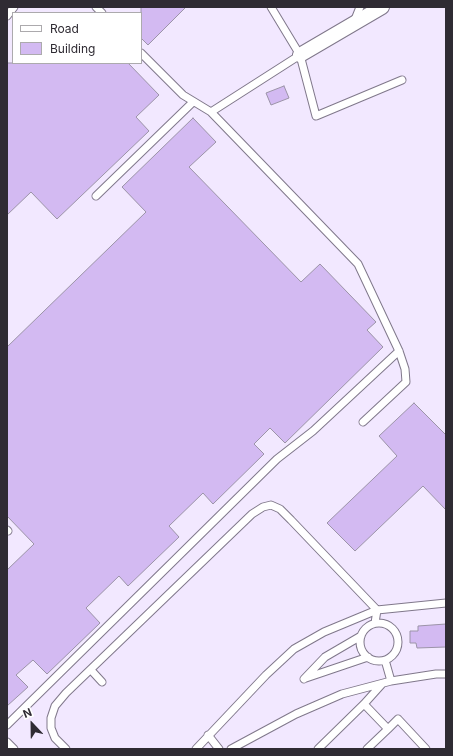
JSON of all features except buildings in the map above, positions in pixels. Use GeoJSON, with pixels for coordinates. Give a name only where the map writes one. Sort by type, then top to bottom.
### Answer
{"type":"FeatureCollection","features":[{"type":"Feature","properties":{"kind":"street"},"geometry":{"type":"LineString","coordinates":[[300,55],[382,7]]}},
{"type":"Feature","properties":{"kind":"lane"},"geometry":{"type":"LineString","coordinates":[[7,16],[14,7]]}},
{"type":"Feature","properties":{"kind":"lane"},"geometry":{"type":"LineString","coordinates":[[271,7],[300,55],[316,116],[402,80]]}},
{"type":"Feature","properties":{"kind":"lane"},"geometry":{"type":"LineString","coordinates":[[353,24],[360,7]]}},
{"type":"Feature","properties":{"kind":"lane"},"geometry":{"type":"LineString","coordinates":[[142,54],[183,95],[210,112],[358,264],[399,351],[405,369],[406,382],[363,422]]}},
{"type":"Feature","properties":{"kind":"lane"},"geometry":{"type":"LineString","coordinates":[[210,112],[300,55]]}},
{"type":"Feature","properties":{"kind":"lane"},"geometry":{"type":"LineString","coordinates":[[96,196],[193,102]]}},
{"type":"Feature","properties":{"kind":"lane"},"geometry":{"type":"LineString","coordinates":[[7,725],[277,459],[313,431],[399,351]]}},
{"type":"Feature","properties":{"kind":"lane"},"geometry":{"type":"LineString","coordinates":[[66,749],[55,738],[51,728],[51,718],[55,706],[90,670],[252,514],[263,507],[272,505],[280,509],[377,610]]}},
{"type":"Feature","properties":{"kind":"lane"},"geometry":{"type":"LineString","coordinates":[[196,749],[266,675],[294,649],[324,632],[377,610],[446,603]]}},
{"type":"Feature","properties":{"kind":"lane"},"geometry":{"type":"LineString","coordinates":[[375,623],[377,610]]}},
{"type":"Feature","properties":{"kind":"lane"},"geometry":{"type":"LineString","coordinates":[[375,623],[388,625],[393,629],[398,641],[395,653],[385,660],[373,660],[364,653],[361,648],[361,636],[364,630],[375,623]]}},
{"type":"Feature","properties":{"kind":"lane"},"geometry":{"type":"LineString","coordinates":[[361,636],[325,657],[304,679],[368,657]]}},
{"type":"Feature","properties":{"kind":"lane"},"geometry":{"type":"LineString","coordinates":[[385,660],[391,681]]}},
{"type":"Feature","properties":{"kind":"lane"},"geometry":{"type":"LineString","coordinates":[[90,670],[102,682]]}},
{"type":"Feature","properties":{"kind":"lane"},"geometry":{"type":"LineString","coordinates":[[232,749],[296,714],[342,694],[391,681],[436,674],[446,674]]}},
{"type":"Feature","properties":{"kind":"lane"},"geometry":{"type":"LineString","coordinates":[[318,749],[364,704],[382,684]]}},
{"type":"Feature","properties":{"kind":"lane"},"geometry":{"type":"LineString","coordinates":[[364,704],[388,728]]}},
{"type":"Feature","properties":{"kind":"lane"},"geometry":{"type":"LineString","coordinates":[[367,749],[398,719],[425,749]]}},
{"type":"Feature","properties":{"kind":"lane"},"geometry":{"type":"LineString","coordinates":[[208,735],[220,749]]}},
{"type":"Feature","properties":{"kind":"lane"},"geometry":{"type":"LineString","coordinates":[[7,742],[14,749]]}},
{"type":"Feature","properties":{"kind":"shaded area"},"geometry":{"type":"Polygon","coordinates":[[[7,7],[446,7],[446,749],[7,749],[7,7]]]}}]}
